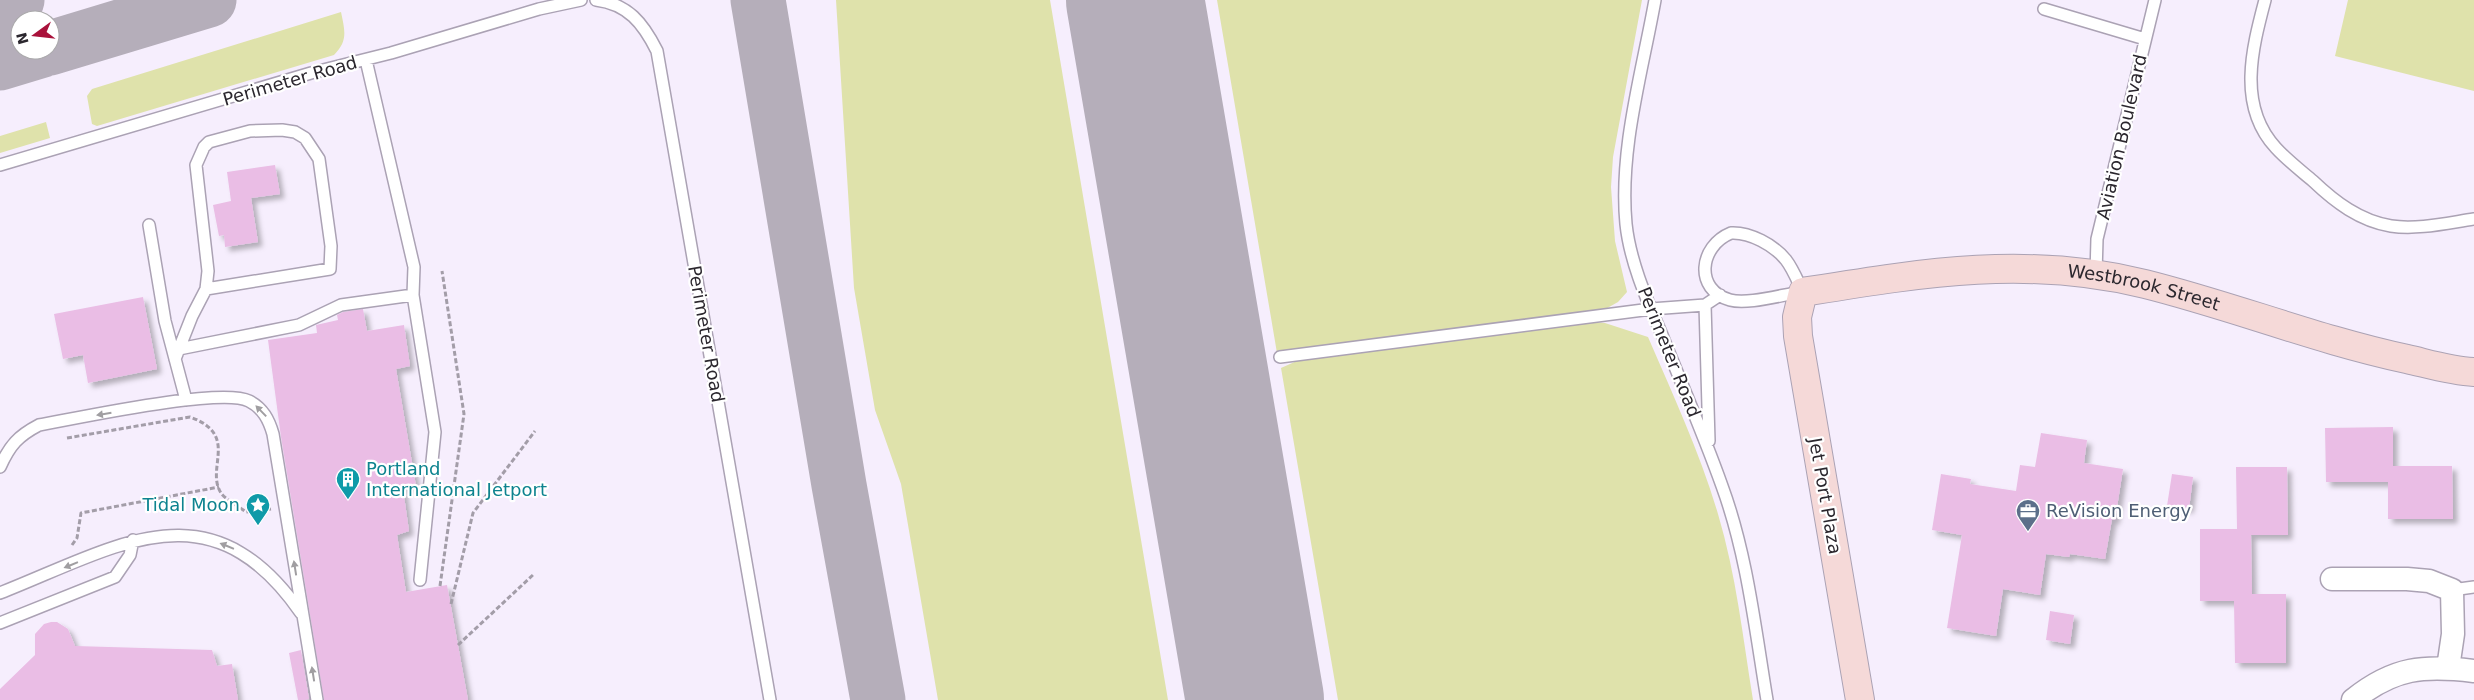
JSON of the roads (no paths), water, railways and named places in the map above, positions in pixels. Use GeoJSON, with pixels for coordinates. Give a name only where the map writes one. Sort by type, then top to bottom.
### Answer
{"type":"FeatureCollection","features":[{"type":"Feature","properties":{"kind":"street","name":"Westbrook Street"},"geometry":{"type":"LineString","coordinates":[[1803,292],[1887,279],[1980,268],[2055,269],[2096,274],[2145,284],[2370,351],[2474,372]]}},
{"type":"Feature","properties":{"kind":"street","name":"Jet Port Plaza"},"geometry":{"type":"LineString","coordinates":[[1803,292],[1797,317],[1798,336],[1860,700]]}},
{"type":"Feature","properties":{"kind":"street"},"geometry":{"type":"LineString","coordinates":[[2332,579],[2407,579],[2429,581],[2452,590],[2453,634],[2448,668]]}},
{"type":"Feature","properties":{"kind":"street"},"geometry":{"type":"LineString","coordinates":[[2353,700],[2387,677],[2411,670],[2435,667],[2474,671]]}},
{"type":"Feature","properties":{"kind":"lane","name":"Perimeter Road"},"geometry":{"type":"LineString","coordinates":[[0,165],[539,9],[581,0]]}},
{"type":"Feature","properties":{"kind":"lane","name":"Perimeter Road"},"geometry":{"type":"LineString","coordinates":[[596,0],[614,2],[629,12],[648,33],[657,51],[770,700]]}},
{"type":"Feature","properties":{"kind":"lane","name":"Perimeter Road"},"geometry":{"type":"LineString","coordinates":[[1655,0],[1628,144],[1625,180],[1626,225],[1634,264],[1709,450],[1737,531],[1767,700]]}},
{"type":"Feature","properties":{"kind":"lane","name":"Aviation Boulevard"},"geometry":{"type":"LineString","coordinates":[[2096,274],[2097,239],[2155,0]]}},
{"type":"Feature","properties":{"kind":"lane"},"geometry":{"type":"LineString","coordinates":[[2265,0],[2250,79],[2256,116],[2275,148],[2350,211],[2369,221],[2392,226],[2417,226],[2474,220]]}},
{"type":"Feature","properties":{"kind":"lane"},"geometry":{"type":"LineString","coordinates":[[2044,9],[2145,39]]}},
{"type":"Feature","properties":{"kind":"lane"},"geometry":{"type":"LineString","coordinates":[[366,60],[414,267],[413,295],[435,432],[420,580]]}},
{"type":"Feature","properties":{"kind":"lane"},"geometry":{"type":"LineString","coordinates":[[177,354],[206,289],[208,271],[195,177],[199,156],[210,142],[234,134],[266,129],[295,132],[305,138],[318,159],[331,246],[330,269],[206,289]]}},
{"type":"Feature","properties":{"kind":"lane"},"geometry":{"type":"LineString","coordinates":[[149,224],[165,321],[177,354],[186,400]]}},
{"type":"Feature","properties":{"kind":"lane"},"geometry":{"type":"LineString","coordinates":[[1731,233],[1753,236],[1786,260],[1803,292],[1742,301],[1730,300],[1720,295],[1706,278],[1705,266],[1707,255],[1712,245],[1720,238],[1731,233]]}},
{"type":"Feature","properties":{"kind":"lane"},"geometry":{"type":"LineString","coordinates":[[177,354],[299,325],[341,305],[413,295]]}},
{"type":"Feature","properties":{"kind":"lane"},"geometry":{"type":"LineString","coordinates":[[1280,357],[1651,309],[1705,305],[1720,295]]}},
{"type":"Feature","properties":{"kind":"lane"},"geometry":{"type":"LineString","coordinates":[[1705,305],[1709,450]]}},
{"type":"Feature","properties":{"kind":"lane"},"geometry":{"type":"LineString","coordinates":[[0,467],[8,450],[22,434],[39,424],[204,397],[248,400],[260,409],[268,420],[274,434],[317,700]]}},
{"type":"Feature","properties":{"kind":"lane"},"geometry":{"type":"LineString","coordinates":[[0,593],[134,540],[180,534],[212,539],[242,552],[268,571],[284,589],[303,616]]}},
{"type":"Feature","properties":{"kind":"lane"},"geometry":{"type":"LineString","coordinates":[[0,623],[115,577],[130,555],[134,540]]}},
{"type":"Feature","properties":{"kind":"lane"},"geometry":{"type":"LineString","coordinates":[[2452,590],[2474,587]]}},
{"type":"Feature","properties":{"kind":"place","name":"Portland International Jetport"},"geometry":{"type":"Point","coordinates":[348,500]}},
{"type":"Feature","properties":{"kind":"place","name":"Tidal Moon"},"geometry":{"type":"Point","coordinates":[258,526]}},
{"type":"Feature","properties":{"kind":"place","name":"ReVision Energy"},"geometry":{"type":"Point","coordinates":[2028,532]}}]}
